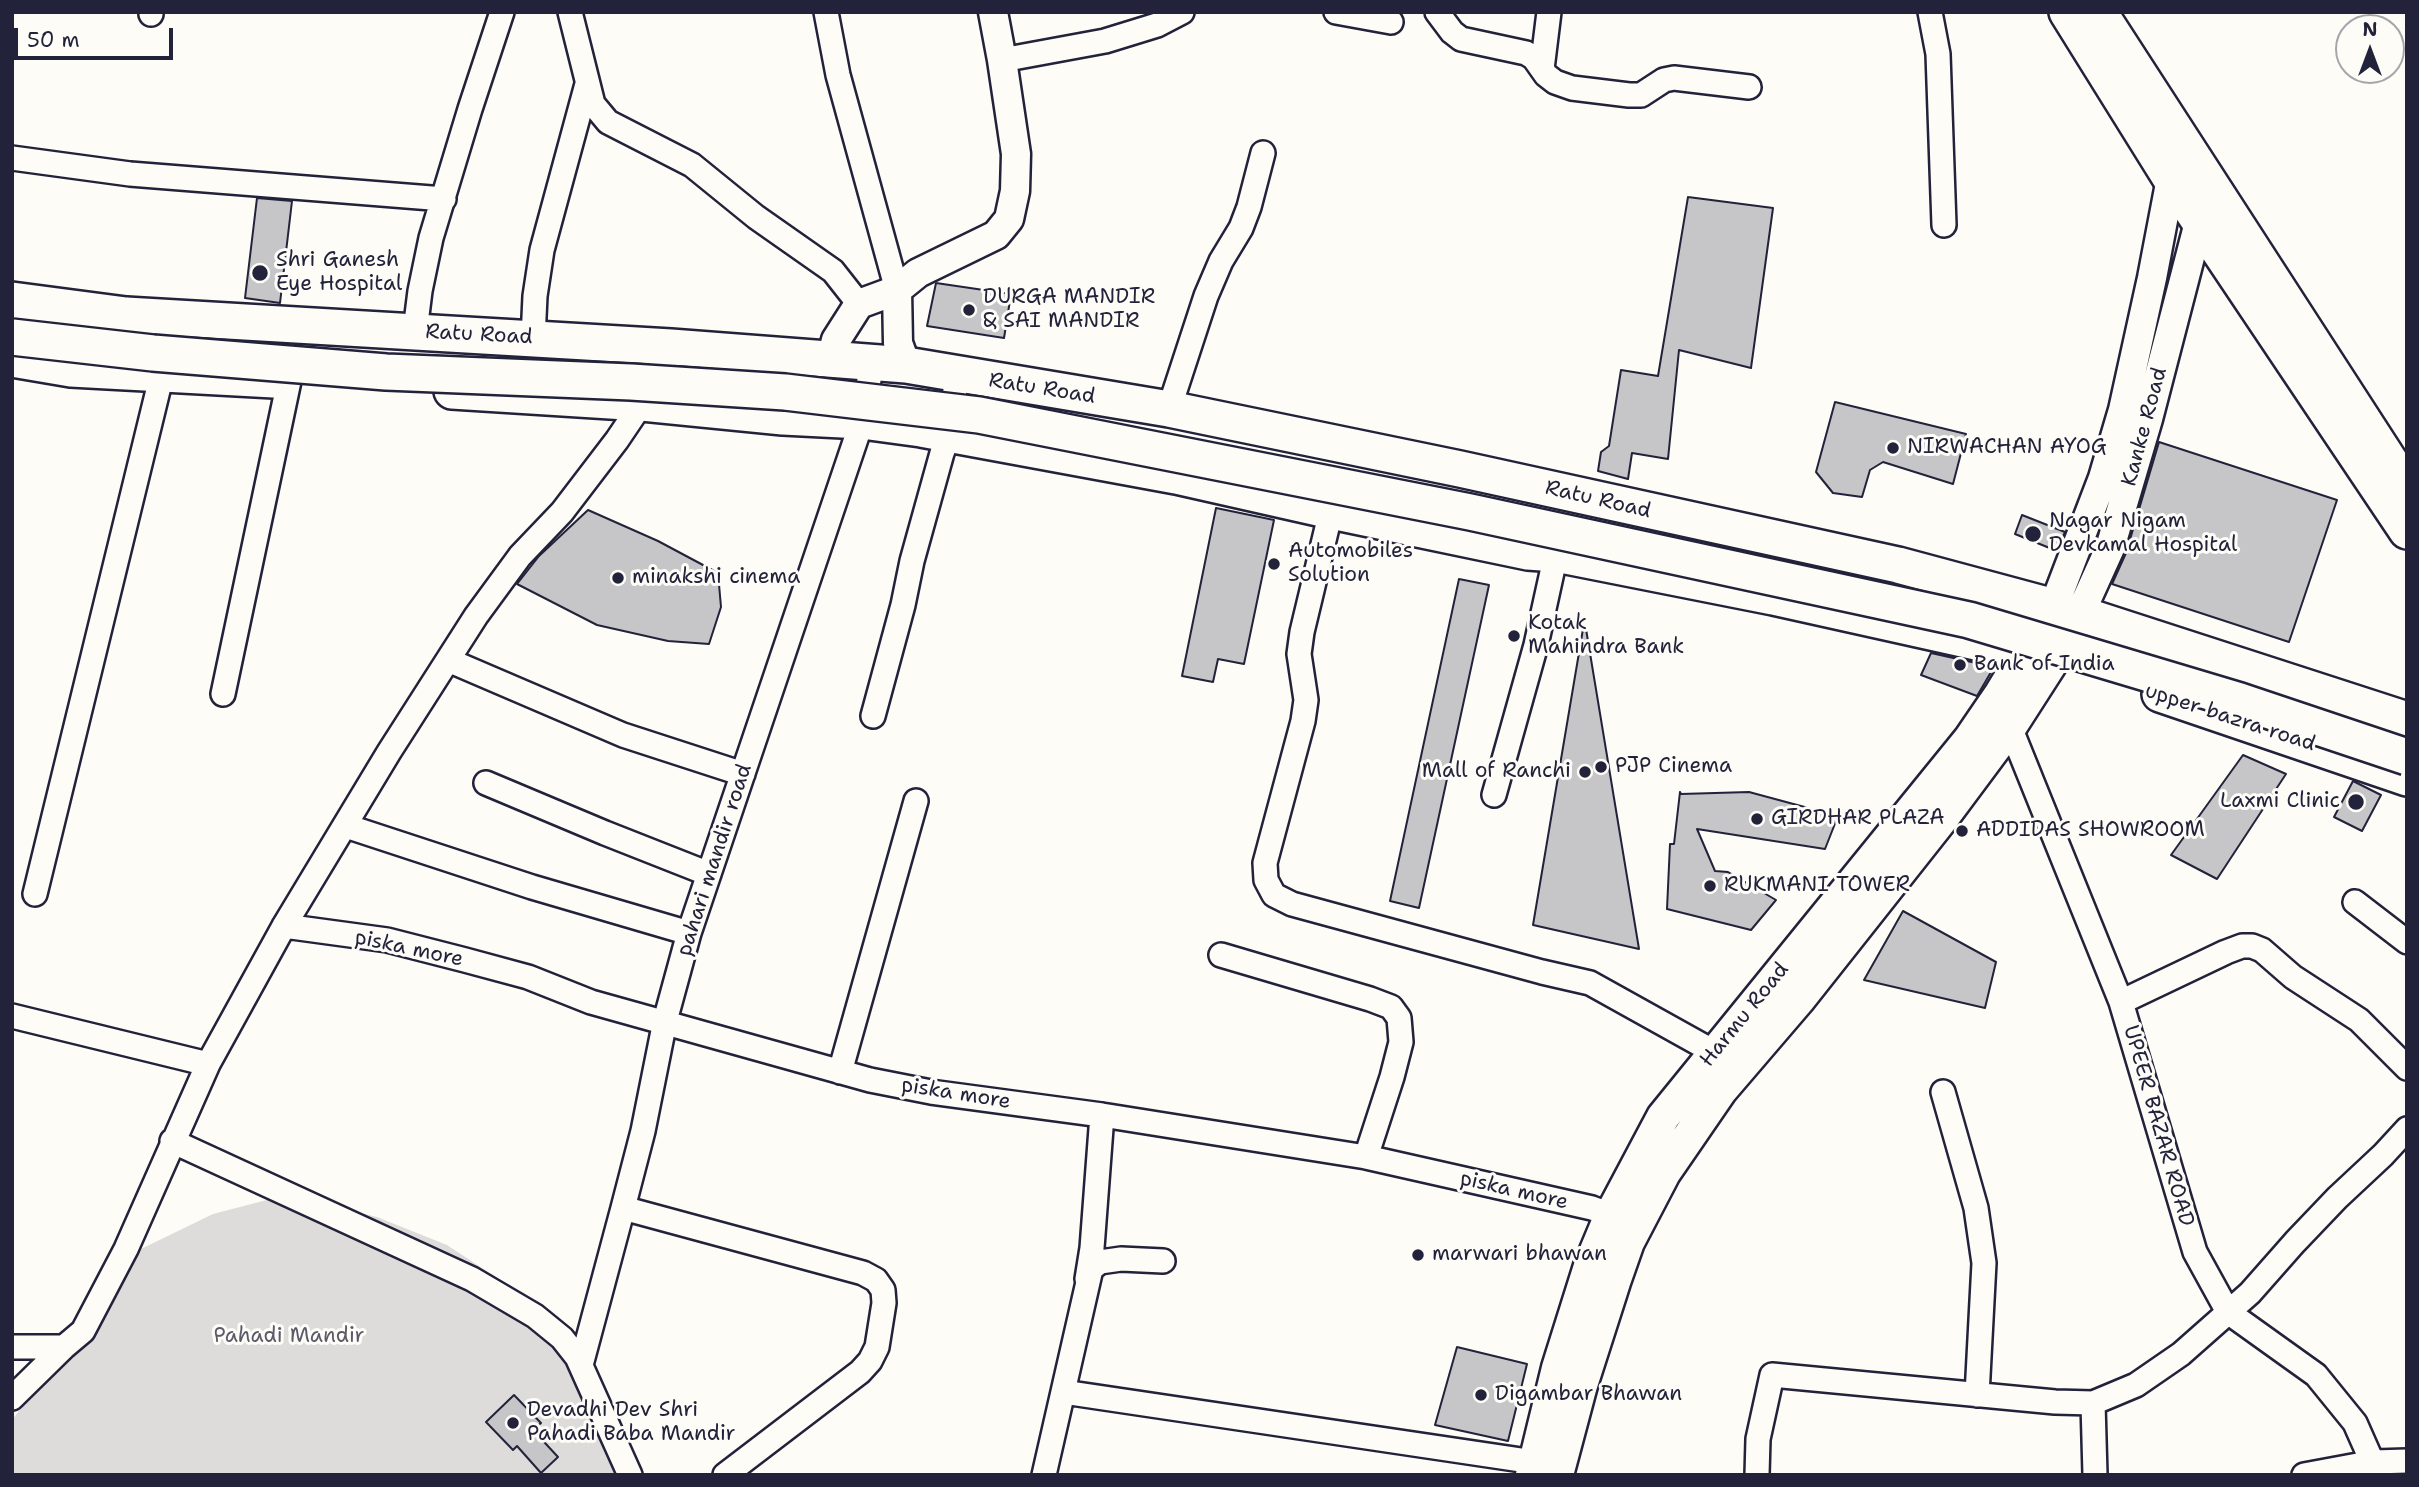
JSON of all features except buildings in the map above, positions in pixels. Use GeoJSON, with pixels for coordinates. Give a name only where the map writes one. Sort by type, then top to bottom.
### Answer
{"type":"FeatureCollection","features":[{"type":"Feature","properties":{"kind":"main road"},"geometry":{"type":"LineString","coordinates":[[2067,12],[2171,179],[2407,531]]}},
{"type":"Feature","properties":{"kind":"main road"},"geometry":{"type":"LineString","coordinates":[[2099,12],[2407,488]]}},
{"type":"Feature","properties":{"kind":"main road","name":"Ratu Road"},"geometry":{"type":"LineString","coordinates":[[12,300],[126,314],[671,347],[889,364],[1169,409],[1460,469],[1898,565],[2067,610]]}},
{"type":"Feature","properties":{"kind":"main road"},"geometry":{"type":"LineString","coordinates":[[12,316],[155,332],[387,351],[787,371],[983,394],[1474,492],[1974,600],[2232,675],[2407,735]]}},
{"type":"Feature","properties":{"kind":"main road"},"geometry":{"type":"LineString","coordinates":[[12,337],[153,353],[386,372],[785,392],[979,415],[1483,514],[1969,620],[2240,701],[2407,757]]}},
{"type":"Feature","properties":{"kind":"main road"},"geometry":{"type":"LineString","coordinates":[[12,359],[71,369],[642,403],[783,417],[862,421],[1175,475],[1331,511],[1528,552],[1556,554],[1773,597],[2039,656]]}},
{"type":"Feature","properties":{"kind":"main road"},"geometry":{"type":"LineString","coordinates":[[2067,610],[2407,720]]}},
{"type":"Feature","properties":{"kind":"main road","name":"Harmu Road"},"geometry":{"type":"LineString","coordinates":[[1624,1220],[1663,1117],[2039,656],[2067,610]]}},
{"type":"Feature","properties":{"kind":"main road","name":"Harmu Road"},"geometry":{"type":"LineString","coordinates":[[1541,1471],[1558,1368],[1591,1263],[1664,1173],[1721,1090],[1799,999],[1944,817],[2010,727],[2039,656]]}},
{"type":"Feature","properties":{"kind":"main road","name":"upper bazra road"},"geometry":{"type":"LineString","coordinates":[[2039,656],[2268,729],[2407,778]]}},
{"type":"Feature","properties":{"kind":"street"},"geometry":{"type":"LineString","coordinates":[[415,331],[429,251],[470,109],[502,12]]}},
{"type":"Feature","properties":{"kind":"street"},"geometry":{"type":"LineString","coordinates":[[570,12],[593,104],[608,122],[692,165],[756,217],[833,271],[859,304]]}},
{"type":"Feature","properties":{"kind":"street"},"geometry":{"type":"LineString","coordinates":[[826,12],[838,75],[897,290],[898,343],[889,364]]}},
{"type":"Feature","properties":{"kind":"street"},"geometry":{"type":"LineString","coordinates":[[831,360],[836,340],[859,304],[897,290],[918,273],[996,235],[1009,219],[1015,191],[1016,154],[993,12]]}},
{"type":"Feature","properties":{"kind":"street"},"geometry":{"type":"LineString","coordinates":[[1002,60],[1105,41],[1157,25],[1182,12]]}},
{"type":"Feature","properties":{"kind":"street"},"geometry":{"type":"LineString","coordinates":[[1336,12],[1391,22]]}},
{"type":"Feature","properties":{"kind":"street"},"geometry":{"type":"LineString","coordinates":[[1437,12],[1461,39],[1526,53],[1534,58],[1555,82],[1572,88],[1629,96],[1642,95],[1664,80],[1674,78],[1749,87]]}},
{"type":"Feature","properties":{"kind":"street"},"geometry":{"type":"LineString","coordinates":[[1542,69],[1549,12]]}},
{"type":"Feature","properties":{"kind":"street"},"geometry":{"type":"LineString","coordinates":[[1930,12],[1938,54],[1944,225]]}},
{"type":"Feature","properties":{"kind":"street"},"geometry":{"type":"LineString","coordinates":[[533,338],[535,296],[542,250],[587,84]]}},
{"type":"Feature","properties":{"kind":"street","name":"Kanke Road"},"geometry":{"type":"LineString","coordinates":[[2067,610],[2123,410],[2178,136]]}},
{"type":"Feature","properties":{"kind":"street"},"geometry":{"type":"LineString","coordinates":[[1169,409],[1206,296],[1249,207],[1263,153]]}},
{"type":"Feature","properties":{"kind":"street"},"geometry":{"type":"LineString","coordinates":[[12,158],[130,174],[444,199]]}},
{"type":"Feature","properties":{"kind":"street","name":"Kanke Road"},"geometry":{"type":"LineString","coordinates":[[2067,610],[2110,548],[2132,477],[2209,184]]}},
{"type":"Feature","properties":{"kind":"street"},"geometry":{"type":"LineString","coordinates":[[12,1398],[83,1331],[126,1249],[208,1064],[284,926],[389,752],[476,616],[520,556],[562,512],[617,440],[642,403],[671,347]]}},
{"type":"Feature","properties":{"kind":"street","name":"pahari mandir road"},"geometry":{"type":"LineString","coordinates":[[580,1365],[643,1131],[665,1021],[689,933],[862,421],[889,364]]}},
{"type":"Feature","properties":{"kind":"street"},"geometry":{"type":"LineString","coordinates":[[35,894],[162,374]]}},
{"type":"Feature","properties":{"kind":"street"},"geometry":{"type":"LineString","coordinates":[[873,716],[912,561],[949,435],[957,375]]}},
{"type":"Feature","properties":{"kind":"street"},"geometry":{"type":"LineString","coordinates":[[223,694],[289,381]]}},
{"type":"Feature","properties":{"kind":"street"},"geometry":{"type":"LineString","coordinates":[[1331,511],[1299,654],[1306,700],[1303,721],[1265,863],[1266,880],[1274,895],[1292,904],[1590,983],[1714,1052]]}},
{"type":"Feature","properties":{"kind":"street"},"geometry":{"type":"LineString","coordinates":[[1494,795],[1536,645],[1556,554]]}},
{"type":"Feature","properties":{"kind":"street"},"geometry":{"type":"LineString","coordinates":[[448,660],[623,736],[743,774]]}},
{"type":"Feature","properties":{"kind":"street","name":"UPEER BAZAR ROAD"},"geometry":{"type":"LineString","coordinates":[[2010,727],[2121,1002],[2195,1252],[2228,1312],[2316,1375],[2355,1423],[2376,1468]]}},
{"type":"Feature","properties":{"kind":"street"},"geometry":{"type":"LineString","coordinates":[[486,783],[709,873]]}},
{"type":"Feature","properties":{"kind":"street"},"geometry":{"type":"LineString","coordinates":[[840,1072],[916,801]]}},
{"type":"Feature","properties":{"kind":"street"},"geometry":{"type":"LineString","coordinates":[[346,826],[532,887],[689,933]]}},
{"type":"Feature","properties":{"kind":"street"},"geometry":{"type":"LineString","coordinates":[[2355,902],[2407,942]]}},
{"type":"Feature","properties":{"kind":"street","name":"piska more"},"geometry":{"type":"LineString","coordinates":[[284,926],[387,940],[528,977],[591,1002],[840,1072],[931,1092],[1102,1115],[1366,1157],[1592,1208],[1624,1220]]}},
{"type":"Feature","properties":{"kind":"street"},"geometry":{"type":"LineString","coordinates":[[2121,1002],[2226,952],[2242,946],[2252,946],[2262,950],[2293,977],[2359,1020],[2407,1068]]}},
{"type":"Feature","properties":{"kind":"street"},"geometry":{"type":"LineString","coordinates":[[1221,954],[1370,999],[1391,1007],[1399,1018],[1401,1042],[1366,1157]]}},
{"type":"Feature","properties":{"kind":"street"},"geometry":{"type":"LineString","coordinates":[[12,1016],[208,1064]]}},
{"type":"Feature","properties":{"kind":"street"},"geometry":{"type":"LineString","coordinates":[[1943,1092],[1976,1208],[1984,1263],[1977,1395]]}},
{"type":"Feature","properties":{"kind":"street"},"geometry":{"type":"LineString","coordinates":[[1044,1475],[1064,1392],[1092,1248],[1102,1115]]}},
{"type":"Feature","properties":{"kind":"street"},"geometry":{"type":"LineString","coordinates":[[1757,1475],[1758,1439],[1772,1375],[2055,1402],[2093,1402],[2136,1385],[2181,1354],[2250,1293],[2303,1233],[2407,1129]]}},
{"type":"Feature","properties":{"kind":"street"},"geometry":{"type":"LineString","coordinates":[[172,1141],[472,1279],[535,1316],[562,1338],[580,1365],[630,1475]]}},
{"type":"Feature","properties":{"kind":"street"},"geometry":{"type":"LineString","coordinates":[[623,1208],[863,1273],[876,1280],[883,1290],[884,1303],[877,1347],[870,1361],[725,1475]]}},
{"type":"Feature","properties":{"kind":"street"},"geometry":{"type":"LineString","coordinates":[[1086,1282],[1091,1269],[1100,1262],[1121,1259],[1163,1261]]}},
{"type":"Feature","properties":{"kind":"street"},"geometry":{"type":"LineString","coordinates":[[12,1347],[64,1347]]}},
{"type":"Feature","properties":{"kind":"street"},"geometry":{"type":"LineString","coordinates":[[1064,1392],[1541,1471]]}},
{"type":"Feature","properties":{"kind":"street"},"geometry":{"type":"LineString","coordinates":[[2093,1402],[2095,1475]]}},
{"type":"Feature","properties":{"kind":"street"},"geometry":{"type":"LineString","coordinates":[[2304,1475],[2376,1468],[2407,1461]]}},
{"type":"Feature","properties":{"kind":"green space","name":"Pahadi Mandir"},"geometry":{"type":"Polygon","coordinates":[[[286,1195],[377,1217],[447,1245],[514,1289],[570,1342],[604,1451],[617,1475],[12,1475],[12,1420],[141,1249],[213,1214],[286,1195]]]}},
{"type":"Feature","properties":{"kind":"place","name":"Shri Ganesh Eye Hospital"},"geometry":{"type":"Point","coordinates":[260,273]}},
{"type":"Feature","properties":{"kind":"place","name":"DURGA MANDIR & SAI MANDIR"},"geometry":{"type":"Point","coordinates":[969,310]}},
{"type":"Feature","properties":{"kind":"place","name":"NIRWACHAN AYOG"},"geometry":{"type":"Point","coordinates":[1893,448]}},
{"type":"Feature","properties":{"kind":"place","name":"Nagar Nigam Devkamal Hospital"},"geometry":{"type":"Point","coordinates":[2033,534]}},
{"type":"Feature","properties":{"kind":"place","name":"Automobiles Solution"},"geometry":{"type":"Point","coordinates":[1274,564]}},
{"type":"Feature","properties":{"kind":"place","name":"minakshi cinema"},"geometry":{"type":"Point","coordinates":[618,578]}},
{"type":"Feature","properties":{"kind":"place","name":"Kotak Mahindra Bank"},"geometry":{"type":"Point","coordinates":[1514,636]}},
{"type":"Feature","properties":{"kind":"place","name":"Bank of India"},"geometry":{"type":"Point","coordinates":[1960,665]}},
{"type":"Feature","properties":{"kind":"place","name":"PJP Cinema"},"geometry":{"type":"Point","coordinates":[1601,767]}},
{"type":"Feature","properties":{"kind":"place","name":"Mall of Ranchi"},"geometry":{"type":"Point","coordinates":[1585,772]}},
{"type":"Feature","properties":{"kind":"place","name":"Laxmi Clinic"},"geometry":{"type":"Point","coordinates":[2356,802]}},
{"type":"Feature","properties":{"kind":"place","name":"GIRDHAR PLAZA"},"geometry":{"type":"Point","coordinates":[1757,819]}},
{"type":"Feature","properties":{"kind":"place","name":"ADDIDAS SHOWROOM"},"geometry":{"type":"Point","coordinates":[1962,831]}},
{"type":"Feature","properties":{"kind":"place","name":"RUKMANI TOWER"},"geometry":{"type":"Point","coordinates":[1710,886]}},
{"type":"Feature","properties":{"kind":"place","name":"marwari bhawan"},"geometry":{"type":"Point","coordinates":[1418,1255]}},
{"type":"Feature","properties":{"kind":"place","name":"Digambar Bhawan"},"geometry":{"type":"Point","coordinates":[1481,1395]}},
{"type":"Feature","properties":{"kind":"place","name":"Devadhi Dev Shri Pahadi Baba Mandir"},"geometry":{"type":"Point","coordinates":[513,1423]}}]}
